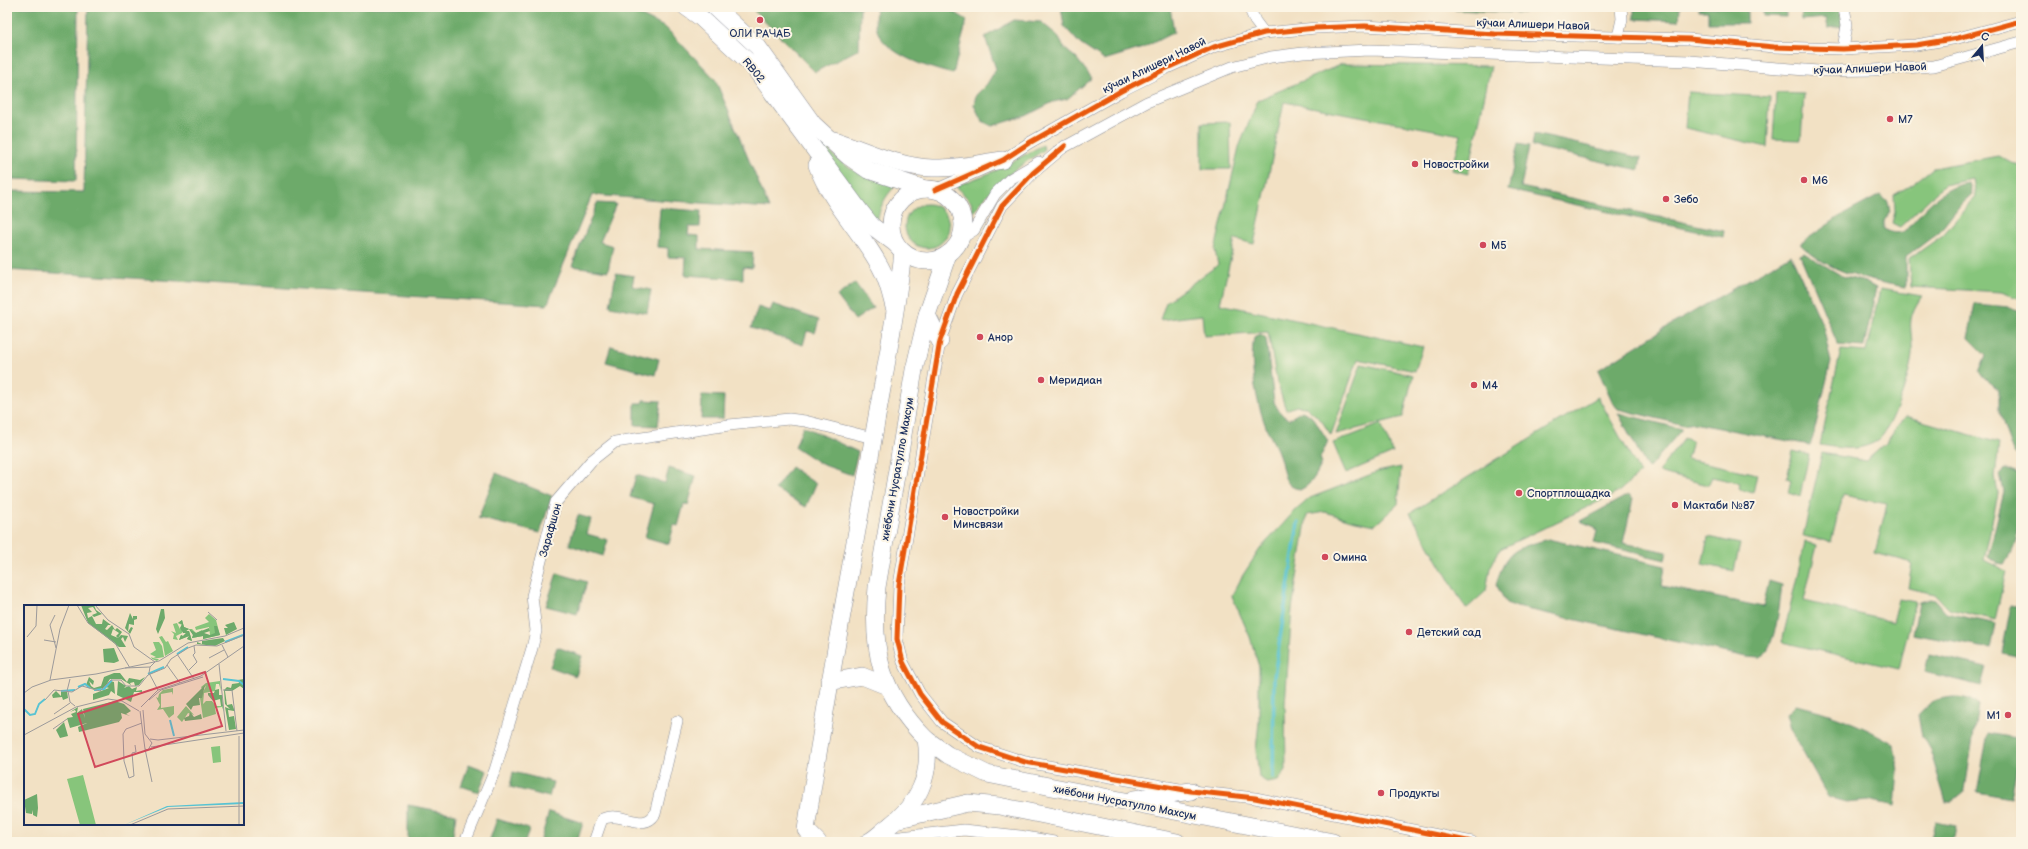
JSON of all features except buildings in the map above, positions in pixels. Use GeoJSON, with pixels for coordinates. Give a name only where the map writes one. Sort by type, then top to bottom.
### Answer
{"type":"FeatureCollection","features":[{"type":"Feature","properties":{"kind":"highway","name":"RB02"},"geometry":{"type":"LineString","coordinates":[[686,7],[752,65],[810,146]]}},
{"type":"Feature","properties":{"kind":"highway","name":"RB02"},"geometry":{"type":"LineString","coordinates":[[715,7],[758,47],[813,124],[848,156],[868,170],[930,190]]}},
{"type":"Feature","properties":{"kind":"highway"},"geometry":{"type":"LineString","coordinates":[[827,138],[892,161],[919,167],[933,168],[1003,160]]}},
{"type":"Feature","properties":{"kind":"highway"},"geometry":{"type":"LineString","coordinates":[[810,146],[872,226],[900,248],[920,260],[939,259],[948,254],[960,239],[963,230],[959,210],[953,201],[945,194],[930,190],[908,195],[895,208],[891,226],[900,248],[899,292],[829,682],[806,830],[818,842]]}},
{"type":"Feature","properties":{"kind":"highway"},"geometry":{"type":"LineString","coordinates":[[810,146],[826,188],[879,264],[887,282],[895,310]]}},
{"type":"Feature","properties":{"kind":"highway","name":"хиёбони Нусратулло Махсум"},"geometry":{"type":"LineString","coordinates":[[948,254],[927,315],[914,370],[877,587],[874,635],[887,686],[910,723],[926,739],[948,755],[988,774],[1333,842]]}},
{"type":"Feature","properties":{"kind":"highway"},"geometry":{"type":"LineString","coordinates":[[927,315],[940,341]]}},
{"type":"Feature","properties":{"kind":"highway"},"geometry":{"type":"LineString","coordinates":[[829,682],[862,676],[887,686]]}},
{"type":"Feature","properties":{"kind":"highway"},"geometry":{"type":"LineString","coordinates":[[869,841],[899,819],[919,795],[927,770],[926,739]]}},
{"type":"Feature","properties":{"kind":"highway"},"geometry":{"type":"LineString","coordinates":[[1120,801],[1191,791]]}},
{"type":"Feature","properties":{"kind":"highway"},"geometry":{"type":"LineString","coordinates":[[899,819],[968,803],[983,804],[1177,842]]}},
{"type":"Feature","properties":{"kind":"street"},"geometry":{"type":"LineString","coordinates":[[1249,7],[1255,21],[1264,33]]}},
{"type":"Feature","properties":{"kind":"street"},"geometry":{"type":"LineString","coordinates":[[1618,37],[1622,19],[1621,7]]}},
{"type":"Feature","properties":{"kind":"street"},"geometry":{"type":"LineString","coordinates":[[1843,49],[1847,25],[1844,7]]}},
{"type":"Feature","properties":{"kind":"street","name":"кӯчаи Алишери Навоӣ"},"geometry":{"type":"LineString","coordinates":[[930,190],[1003,160],[1088,109],[1167,68],[1214,47],[1264,33],[1316,28],[1365,26],[1495,34],[1689,39],[1774,47],[1843,49],[1916,45],[1958,38],[2021,21]]}},
{"type":"Feature","properties":{"kind":"street","name":"кӯчаи Алишери Навоӣ"},"geometry":{"type":"LineString","coordinates":[[960,239],[974,230],[995,194],[1010,178],[1065,146],[1147,102],[1232,67],[1271,57],[1303,52],[1370,50],[1689,61],[1818,71],[1873,70],[1934,66],[2021,42]]}},
{"type":"Feature","properties":{"kind":"street"},"geometry":{"type":"LineString","coordinates":[[1065,146],[1033,173],[1002,206],[957,294],[940,341],[899,585],[897,639],[903,662],[920,694],[942,722],[979,747],[1025,762],[1191,791],[1255,798],[1472,842]]}},
{"type":"Feature","properties":{"kind":"street","name":"Зарафшон"},"geometry":{"type":"LineString","coordinates":[[465,842],[495,770],[532,648],[536,631],[532,596],[556,502],[591,461],[615,442],[729,425],[789,419],[805,421],[873,438]]}},
{"type":"Feature","properties":{"kind":"street"},"geometry":{"type":"LineString","coordinates":[[594,842],[602,819],[610,815],[643,822],[651,820],[655,814],[677,721]]}},
{"type":"Feature","properties":{"kind":"street"},"geometry":{"type":"LineString","coordinates":[[869,841],[964,830],[1020,836],[1054,842]]}},
{"type":"Feature","properties":{"kind":"green space"},"geometry":{"type":"Polygon","coordinates":[[[7,7],[78,7],[76,181],[7,179],[7,7]]]}},
{"type":"Feature","properties":{"kind":"green space"},"geometry":{"type":"Polygon","coordinates":[[[88,7],[624,7],[666,28],[715,79],[769,208],[592,195],[547,305],[7,270],[7,191],[84,192],[88,7]]]}},
{"type":"Feature","properties":{"kind":"green space"},"geometry":{"type":"Polygon","coordinates":[[[750,7],[860,7],[859,49],[815,72],[750,7]]]}},
{"type":"Feature","properties":{"kind":"green space"},"geometry":{"type":"Polygon","coordinates":[[[876,7],[946,7],[967,20],[953,74],[919,64],[896,52],[880,36],[875,19],[876,7]]]}},
{"type":"Feature","properties":{"kind":"green space"},"geometry":{"type":"Polygon","coordinates":[[[1061,7],[1170,7],[1174,32],[1143,48],[1104,60],[1080,44],[1064,26],[1061,7]]]}},
{"type":"Feature","properties":{"kind":"green space"},"geometry":{"type":"Polygon","coordinates":[[[1455,7],[1524,7],[1524,13],[1455,10],[1455,7]]]}},
{"type":"Feature","properties":{"kind":"green space"},"geometry":{"type":"Polygon","coordinates":[[[1634,7],[1680,7],[1679,21],[1634,19],[1634,7]]]}},
{"type":"Feature","properties":{"kind":"green space"},"geometry":{"type":"Polygon","coordinates":[[[1699,7],[1747,7],[1747,23],[1708,23],[1708,11],[1699,11],[1699,7]]]}},
{"type":"Feature","properties":{"kind":"green space"},"geometry":{"type":"Polygon","coordinates":[[[1759,7],[1786,7],[1786,17],[1763,16],[1763,8],[1759,7]]]}},
{"type":"Feature","properties":{"kind":"green space"},"geometry":{"type":"Polygon","coordinates":[[[1801,7],[1840,7],[1842,26],[1828,28],[1826,18],[1802,20],[1801,7]]]}},
{"type":"Feature","properties":{"kind":"green space"},"geometry":{"type":"Polygon","coordinates":[[[1014,20],[1041,22],[1057,35],[1065,49],[1076,58],[1092,78],[1067,99],[1053,102],[1026,116],[992,126],[982,121],[974,105],[976,95],[987,84],[996,69],[985,37],[1014,20]]]}},
{"type":"Feature","properties":{"kind":"green space"},"geometry":{"type":"Polygon","coordinates":[[[1342,64],[1491,66],[1468,174],[1452,170],[1461,135],[1284,102],[1254,244],[1235,239],[1220,304],[1423,347],[1415,371],[1358,359],[1331,435],[1321,420],[1306,407],[1296,406],[1286,410],[1277,382],[1268,332],[1204,336],[1202,315],[1160,320],[1166,302],[1218,265],[1215,250],[1239,147],[1258,100],[1342,64]]]}},
{"type":"Feature","properties":{"kind":"green space"},"geometry":{"type":"Polygon","coordinates":[[[1688,92],[1770,97],[1767,147],[1685,128],[1688,92]]]}},
{"type":"Feature","properties":{"kind":"green space"},"geometry":{"type":"Polygon","coordinates":[[[1776,93],[1804,94],[1801,140],[1773,139],[1776,93]]]}},
{"type":"Feature","properties":{"kind":"green space"},"geometry":{"type":"Polygon","coordinates":[[[1230,122],[1231,169],[1202,169],[1202,123],[1230,122]]]}},
{"type":"Feature","properties":{"kind":"green space"},"geometry":{"type":"Polygon","coordinates":[[[811,132],[836,158],[856,172],[895,186],[883,204],[879,213],[877,224],[811,132]]]}},
{"type":"Feature","properties":{"kind":"green space"},"geometry":{"type":"Polygon","coordinates":[[[1534,134],[1641,158],[1639,170],[1532,146],[1534,134]]]}},
{"type":"Feature","properties":{"kind":"green space"},"geometry":{"type":"Polygon","coordinates":[[[1518,144],[1529,146],[1521,187],[1724,231],[1723,237],[1508,190],[1518,144]]]}},
{"type":"Feature","properties":{"kind":"green space"},"geometry":{"type":"Polygon","coordinates":[[[1043,145],[1044,150],[1023,164],[997,185],[973,213],[971,202],[956,186],[995,171],[1043,145]]]}},
{"type":"Feature","properties":{"kind":"green space"},"geometry":{"type":"Polygon","coordinates":[[[1998,156],[2011,163],[2021,165],[2021,299],[2001,292],[1911,287],[1909,259],[1943,235],[1976,196],[1973,179],[1944,185],[1900,227],[1892,223],[1895,212],[1894,195],[1911,185],[1933,168],[1998,156]]]}},
{"type":"Feature","properties":{"kind":"green space"},"geometry":{"type":"Polygon","coordinates":[[[1969,183],[1972,194],[1961,204],[1939,232],[1906,257],[1906,287],[1877,282],[1849,274],[1823,262],[1800,244],[1839,217],[1880,195],[1888,202],[1890,212],[1884,221],[1884,229],[1894,233],[1905,231],[1941,194],[1959,185],[1969,183]]]}},
{"type":"Feature","properties":{"kind":"green space"},"geometry":{"type":"Polygon","coordinates":[[[597,203],[616,204],[600,242],[613,246],[608,271],[572,266],[597,203]]]}},
{"type":"Feature","properties":{"kind":"green space"},"geometry":{"type":"Polygon","coordinates":[[[927,204],[939,208],[945,214],[949,226],[945,238],[939,244],[927,248],[915,244],[909,238],[905,226],[909,214],[915,208],[927,204]]]}},
{"type":"Feature","properties":{"kind":"green space"},"geometry":{"type":"Polygon","coordinates":[[[660,208],[701,211],[700,227],[689,227],[688,235],[699,236],[699,249],[753,252],[752,268],[743,267],[743,279],[685,275],[686,258],[668,257],[668,248],[657,247],[660,208]]]}},
{"type":"Feature","properties":{"kind":"green space"},"geometry":{"type":"Polygon","coordinates":[[[1804,253],[1842,276],[1865,282],[1876,288],[1864,347],[1838,345],[1800,255],[1804,253]]]}},
{"type":"Feature","properties":{"kind":"green space"},"geometry":{"type":"Polygon","coordinates":[[[1791,255],[1823,326],[1831,362],[1810,445],[1693,423],[1684,425],[1618,409],[1613,403],[1598,370],[1662,330],[1791,255]]]}},
{"type":"Feature","properties":{"kind":"green space"},"geometry":{"type":"Polygon","coordinates":[[[616,273],[634,276],[632,286],[651,290],[647,313],[610,306],[616,273]]]}},
{"type":"Feature","properties":{"kind":"green space"},"geometry":{"type":"Polygon","coordinates":[[[855,283],[873,308],[855,320],[837,296],[855,283]]]}},
{"type":"Feature","properties":{"kind":"green space"},"geometry":{"type":"Polygon","coordinates":[[[1880,289],[1922,296],[1916,305],[1911,318],[1911,362],[1900,400],[1889,426],[1877,441],[1863,447],[1856,448],[1820,445],[1841,350],[1866,352],[1880,289]]]}},
{"type":"Feature","properties":{"kind":"green space"},"geometry":{"type":"Polygon","coordinates":[[[773,304],[819,320],[815,333],[807,331],[803,345],[751,328],[758,307],[770,311],[773,304]]]}},
{"type":"Feature","properties":{"kind":"green space"},"geometry":{"type":"Polygon","coordinates":[[[1975,304],[2009,307],[2021,311],[2021,457],[2015,454],[2010,445],[1999,410],[1999,390],[1979,373],[1986,356],[1968,338],[1975,304]]]}},
{"type":"Feature","properties":{"kind":"green space"},"geometry":{"type":"Polygon","coordinates":[[[1261,334],[1266,338],[1274,402],[1278,410],[1289,419],[1302,411],[1310,415],[1328,441],[1320,458],[1322,463],[1312,481],[1302,489],[1291,486],[1285,478],[1279,454],[1266,427],[1259,406],[1254,382],[1252,359],[1254,337],[1261,334]]]}},
{"type":"Feature","properties":{"kind":"green space"},"geometry":{"type":"Polygon","coordinates":[[[611,346],[659,359],[655,375],[606,362],[611,346]]]}},
{"type":"Feature","properties":{"kind":"green space"},"geometry":{"type":"Polygon","coordinates":[[[1361,364],[1413,375],[1403,417],[1336,434],[1361,364]]]}},
{"type":"Feature","properties":{"kind":"green space"},"geometry":{"type":"Polygon","coordinates":[[[702,395],[724,396],[723,419],[701,419],[702,395]]]}},
{"type":"Feature","properties":{"kind":"green space"},"geometry":{"type":"Polygon","coordinates":[[[1598,397],[1640,473],[1617,493],[1500,549],[1490,568],[1486,591],[1466,609],[1410,513],[1598,397]]]}},
{"type":"Feature","properties":{"kind":"green space"},"geometry":{"type":"Polygon","coordinates":[[[643,400],[661,401],[658,426],[635,425],[635,403],[643,403],[643,400]]]}},
{"type":"Feature","properties":{"kind":"green space"},"geometry":{"type":"Polygon","coordinates":[[[1618,413],[1682,429],[1648,469],[1618,413]]]}},
{"type":"Feature","properties":{"kind":"green space"},"geometry":{"type":"Polygon","coordinates":[[[1905,416],[1999,443],[1995,477],[1998,494],[1984,560],[2006,571],[1995,620],[1949,609],[1935,594],[1908,588],[1912,563],[1875,553],[1887,504],[1843,495],[1831,542],[1803,536],[1822,453],[1866,461],[1886,443],[1905,416]]]}},
{"type":"Feature","properties":{"kind":"green space"},"geometry":{"type":"Polygon","coordinates":[[[1381,424],[1393,453],[1346,473],[1333,443],[1381,424]]]}},
{"type":"Feature","properties":{"kind":"green space"},"geometry":{"type":"Polygon","coordinates":[[[803,426],[858,452],[852,475],[821,464],[795,447],[803,426]]]}},
{"type":"Feature","properties":{"kind":"green space"},"geometry":{"type":"Polygon","coordinates":[[[1684,438],[1692,441],[1687,459],[1757,474],[1753,493],[1739,489],[1740,483],[1712,477],[1708,485],[1658,472],[1684,438]]]}},
{"type":"Feature","properties":{"kind":"green space"},"geometry":{"type":"Polygon","coordinates":[[[1793,451],[1809,455],[1800,496],[1788,493],[1791,480],[1787,478],[1793,451]]]}},
{"type":"Feature","properties":{"kind":"green space"},"geometry":{"type":"Polygon","coordinates":[[[791,467],[816,484],[806,507],[775,489],[791,467]]]}},
{"type":"Feature","properties":{"kind":"green space"},"geometry":{"type":"Polygon","coordinates":[[[1401,467],[1398,504],[1375,525],[1351,520],[1325,512],[1307,515],[1292,609],[1285,704],[1286,770],[1278,781],[1268,783],[1259,777],[1256,750],[1259,722],[1259,667],[1250,637],[1232,596],[1243,575],[1260,549],[1294,512],[1310,498],[1377,472],[1401,467]]]}},
{"type":"Feature","properties":{"kind":"green space"},"geometry":{"type":"Polygon","coordinates":[[[669,468],[696,476],[688,505],[684,504],[678,526],[674,525],[669,544],[645,537],[654,504],[630,497],[636,475],[665,483],[669,468]]]}},
{"type":"Feature","properties":{"kind":"green space"},"geometry":{"type":"Polygon","coordinates":[[[2004,469],[2021,475],[2021,485],[2017,535],[2010,556],[2004,564],[1996,563],[1988,557],[2004,492],[2000,475],[2004,469]]]}},
{"type":"Feature","properties":{"kind":"green space"},"geometry":{"type":"Polygon","coordinates":[[[496,473],[552,496],[540,533],[478,518],[496,473]]]}},
{"type":"Feature","properties":{"kind":"green space"},"geometry":{"type":"Polygon","coordinates":[[[1628,495],[1633,499],[1623,543],[1667,552],[1665,560],[1594,543],[1597,531],[1595,527],[1580,521],[1628,495]]]}},
{"type":"Feature","properties":{"kind":"green space"},"geometry":{"type":"Polygon","coordinates":[[[578,515],[591,519],[587,534],[608,540],[603,556],[569,545],[578,515]]]}},
{"type":"Feature","properties":{"kind":"green space"},"geometry":{"type":"Polygon","coordinates":[[[1708,537],[1740,544],[1734,571],[1702,564],[1708,537]]]}},
{"type":"Feature","properties":{"kind":"green space"},"geometry":{"type":"Polygon","coordinates":[[[1548,539],[1665,566],[1662,586],[1763,607],[1769,581],[1782,585],[1776,624],[1771,643],[1761,658],[1746,657],[1517,607],[1506,603],[1496,584],[1504,564],[1514,552],[1520,548],[1548,539]]]}},
{"type":"Feature","properties":{"kind":"green space"},"geometry":{"type":"Polygon","coordinates":[[[1805,542],[1817,545],[1804,601],[1893,622],[1899,599],[1915,602],[1899,669],[1782,642],[1805,542]]]}},
{"type":"Feature","properties":{"kind":"green space"},"geometry":{"type":"Polygon","coordinates":[[[557,573],[587,582],[577,614],[546,606],[557,573]]]}},
{"type":"Feature","properties":{"kind":"green space"},"geometry":{"type":"Polygon","coordinates":[[[1930,599],[1935,600],[1946,613],[1996,624],[1991,649],[1913,634],[1919,602],[1930,599]]]}},
{"type":"Feature","properties":{"kind":"green space"},"geometry":{"type":"Polygon","coordinates":[[[2011,605],[2021,607],[2021,657],[2002,653],[2011,605]]]}},
{"type":"Feature","properties":{"kind":"green space"},"geometry":{"type":"Polygon","coordinates":[[[557,647],[582,656],[576,676],[550,667],[557,647]]]}},
{"type":"Feature","properties":{"kind":"green space"},"geometry":{"type":"Polygon","coordinates":[[[1929,654],[1986,667],[1981,686],[1925,672],[1929,654]]]}},
{"type":"Feature","properties":{"kind":"green space"},"geometry":{"type":"Polygon","coordinates":[[[1953,697],[1966,698],[1978,705],[1965,790],[1952,801],[1946,802],[1930,750],[1922,736],[1918,715],[1933,702],[1953,697]]]}},
{"type":"Feature","properties":{"kind":"green space"},"geometry":{"type":"Polygon","coordinates":[[[1795,705],[1820,711],[1846,720],[1894,744],[1898,771],[1895,806],[1868,800],[1847,802],[1828,797],[1790,729],[1786,714],[1795,705]]]}},
{"type":"Feature","properties":{"kind":"green space"},"geometry":{"type":"Polygon","coordinates":[[[1988,733],[2021,739],[2021,760],[2018,760],[2011,798],[1977,792],[1988,733]]]}},
{"type":"Feature","properties":{"kind":"green space"},"geometry":{"type":"Polygon","coordinates":[[[469,764],[487,771],[479,792],[461,786],[469,764]]]}},
{"type":"Feature","properties":{"kind":"green space"},"geometry":{"type":"Polygon","coordinates":[[[513,772],[553,782],[549,797],[510,787],[513,772]]]}},
{"type":"Feature","properties":{"kind":"green space"},"geometry":{"type":"Polygon","coordinates":[[[408,805],[456,814],[452,842],[408,842],[408,805]]]}},
{"type":"Feature","properties":{"kind":"green space"},"geometry":{"type":"Polygon","coordinates":[[[549,812],[583,823],[577,842],[540,842],[549,812]]]}},
{"type":"Feature","properties":{"kind":"green space"},"geometry":{"type":"Polygon","coordinates":[[[497,819],[529,829],[525,842],[489,842],[497,819]]]}},
{"type":"Feature","properties":{"kind":"green space"},"geometry":{"type":"Polygon","coordinates":[[[1935,822],[1956,826],[1953,842],[1930,842],[1935,822]]]}},
{"type":"Feature","properties":{"kind":"waterway"},"geometry":{"type":"LineString","coordinates":[[1273,778],[1274,677],[1298,523]]}},
{"type":"Feature","properties":{"kind":"cycle path"},"geometry":{"type":"LineString","coordinates":[[935,190],[1003,160],[1029,143],[1121,91],[1167,68],[1214,47],[1264,33],[1316,28],[1365,26],[1495,34],[1689,39],[1774,47],[1843,49],[1916,45],[1958,38],[2021,21]]}},
{"type":"Feature","properties":{"kind":"cycle path"},"geometry":{"type":"LineString","coordinates":[[1065,146],[1033,173],[1002,206],[957,294],[940,341],[899,585],[897,639],[903,662],[920,694],[942,722],[979,747],[1025,762],[1191,791],[1255,798],[1472,842]]}},
{"type":"Feature","properties":{"kind":"place","name":"ОЛИ РАЧАБ"},"geometry":{"type":"Point","coordinates":[760,20]}},
{"type":"Feature","properties":{"kind":"place","name":"М7"},"geometry":{"type":"Point","coordinates":[1890,119]}},
{"type":"Feature","properties":{"kind":"place","name":"Новостройки"},"geometry":{"type":"Point","coordinates":[1415,164]}},
{"type":"Feature","properties":{"kind":"place","name":"М6"},"geometry":{"type":"Point","coordinates":[1804,180]}},
{"type":"Feature","properties":{"kind":"place","name":"Зебо"},"geometry":{"type":"Point","coordinates":[1666,199]}},
{"type":"Feature","properties":{"kind":"place","name":"М5"},"geometry":{"type":"Point","coordinates":[1483,245]}},
{"type":"Feature","properties":{"kind":"place","name":"Анор"},"geometry":{"type":"Point","coordinates":[980,337]}},
{"type":"Feature","properties":{"kind":"place","name":"Меридиан"},"geometry":{"type":"Point","coordinates":[1041,380]}},
{"type":"Feature","properties":{"kind":"place","name":"М4"},"geometry":{"type":"Point","coordinates":[1474,385]}},
{"type":"Feature","properties":{"kind":"place","name":"Спортплощадка"},"geometry":{"type":"Point","coordinates":[1519,493]}},
{"type":"Feature","properties":{"kind":"place","name":"Мактаби №87"},"geometry":{"type":"Point","coordinates":[1675,505]}},
{"type":"Feature","properties":{"kind":"place","name":"Новостройки Минсвязи"},"geometry":{"type":"Point","coordinates":[945,517]}},
{"type":"Feature","properties":{"kind":"place","name":"Омина"},"geometry":{"type":"Point","coordinates":[1325,557]}},
{"type":"Feature","properties":{"kind":"place","name":"Детский сад"},"geometry":{"type":"Point","coordinates":[1409,632]}},
{"type":"Feature","properties":{"kind":"place","name":"М1"},"geometry":{"type":"Point","coordinates":[2008,715]}},
{"type":"Feature","properties":{"kind":"place","name":"Продукты"},"geometry":{"type":"Point","coordinates":[1381,793]}}]}
